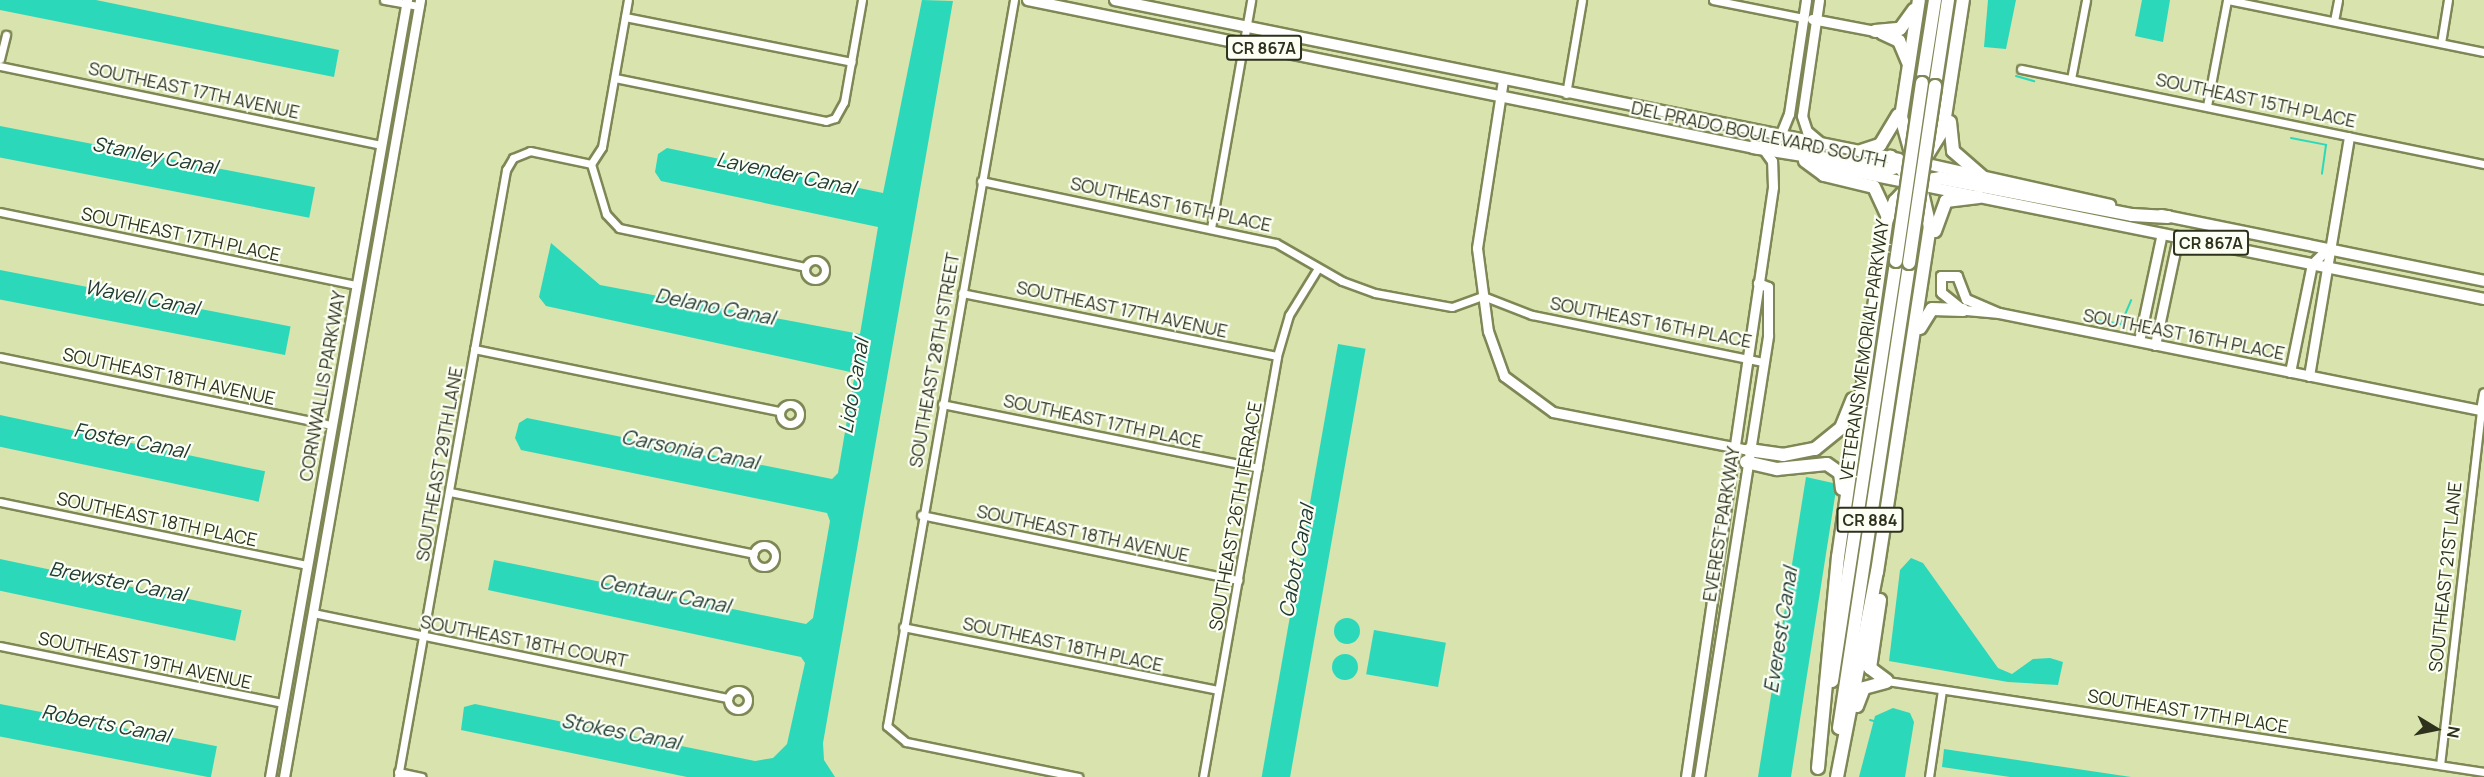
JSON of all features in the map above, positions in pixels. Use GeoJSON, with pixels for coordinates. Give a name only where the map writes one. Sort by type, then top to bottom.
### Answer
{"type":"FeatureCollection","features":[{"type":"Feature","properties":{"kind":"highway"},"geometry":{"type":"LineString","coordinates":[[1875,31],[1904,27],[1919,0]]}},
{"type":"Feature","properties":{"kind":"highway"},"geometry":{"type":"LineString","coordinates":[[1887,681],[1870,668],[1893,475],[1924,263],[1929,213],[1901,131],[1903,100],[1919,0]]}},
{"type":"Feature","properties":{"kind":"highway","name":"VETERANS MEMORIAL PARKWAY"},"geometry":{"type":"LineString","coordinates":[[1817,772],[1935,0]]}},
{"type":"Feature","properties":{"kind":"highway","name":"VETERANS MEMORIAL PARKWAY"},"geometry":{"type":"LineString","coordinates":[[1836,776],[1948,0]]}},
{"type":"Feature","properties":{"kind":"highway"},"geometry":{"type":"LineString","coordinates":[[1913,164],[1942,134],[1964,0]]}},
{"type":"Feature","properties":{"kind":"highway"},"geometry":{"type":"LineString","coordinates":[[1875,31],[1899,41],[1908,65]]}},
{"type":"Feature","properties":{"kind":"highway"},"geometry":{"type":"LineString","coordinates":[[1906,82],[1912,112],[1932,119],[1940,114],[1952,77]]}},
{"type":"Feature","properties":{"kind":"highway"},"geometry":{"type":"LineString","coordinates":[[1952,77],[1950,141],[1959,159],[1982,176]]}},
{"type":"Feature","properties":{"kind":"highway"},"geometry":{"type":"LineString","coordinates":[[1861,151],[1877,148],[1890,134],[1903,100]]}},
{"type":"Feature","properties":{"kind":"highway"},"geometry":{"type":"LineString","coordinates":[[1759,148],[1913,164]]}},
{"type":"Feature","properties":{"kind":"highway"},"geometry":{"type":"LineString","coordinates":[[1891,157],[1913,164]]}},
{"type":"Feature","properties":{"kind":"highway"},"geometry":{"type":"LineString","coordinates":[[1805,161],[1824,175],[1874,187],[1885,201],[1887,222]]}},
{"type":"Feature","properties":{"kind":"highway"},"geometry":{"type":"LineString","coordinates":[[1918,182],[1938,188]]}},
{"type":"Feature","properties":{"kind":"highway"},"geometry":{"type":"LineString","coordinates":[[1838,557],[1882,249],[1894,201],[1918,182],[2132,215],[2168,217]]}},
{"type":"Feature","properties":{"kind":"highway"},"geometry":{"type":"LineString","coordinates":[[1917,308],[1940,206],[1956,197],[1979,197]]}},
{"type":"Feature","properties":{"kind":"highway"},"geometry":{"type":"LineString","coordinates":[[1882,249],[1893,232],[1911,231],[1923,240],[1924,263]]}},
{"type":"Feature","properties":{"kind":"highway"},"geometry":{"type":"LineString","coordinates":[[1747,456],[1808,452],[1841,428],[1852,404],[1870,289],[1880,266]]}},
{"type":"Feature","properties":{"kind":"highway"},"geometry":{"type":"LineString","coordinates":[[1902,408],[1924,316],[1939,307],[1963,310]]}},
{"type":"Feature","properties":{"kind":"highway"},"geometry":{"type":"LineString","coordinates":[[1747,456],[1777,469],[1821,463],[1836,468],[1843,491],[1817,772]]}},
{"type":"Feature","properties":{"kind":"highway"},"geometry":{"type":"LineString","coordinates":[[1836,776],[1893,475]]}},
{"type":"Feature","properties":{"kind":"highway"},"geometry":{"type":"LineString","coordinates":[[1836,776],[1861,694],[1872,683],[1887,681]]}},
{"type":"Feature","properties":{"kind":"main road","name":"DEL PRADO BOULEVARD SOUTH"},"geometry":{"type":"LineString","coordinates":[[1028,0],[1759,148],[1805,161],[1918,182]]}},
{"type":"Feature","properties":{"kind":"main road","name":"DEL PRADO BOULEVARD SOUTH"},"geometry":{"type":"LineString","coordinates":[[1115,0],[1566,94],[1891,157]]}},
{"type":"Feature","properties":{"kind":"main road","name":"CR 867A"},"geometry":{"type":"LineString","coordinates":[[1913,164],[1982,176],[2168,217],[2484,281]]}},
{"type":"Feature","properties":{"kind":"main road","name":"CR 867A"},"geometry":{"type":"LineString","coordinates":[[1938,188],[2484,299]]}},
{"type":"Feature","properties":{"kind":"street"},"geometry":{"type":"LineString","coordinates":[[384,0],[420,3]]}},
{"type":"Feature","properties":{"kind":"street"},"geometry":{"type":"LineString","coordinates":[[628,0],[602,147],[591,164],[606,214],[619,228],[805,267]]}},
{"type":"Feature","properties":{"kind":"street"},"geometry":{"type":"LineString","coordinates":[[615,78],[810,118],[835,118],[844,102],[862,0]]}},
{"type":"Feature","properties":{"kind":"street","name":"SOUTHEAST 28TH STREET"},"geometry":{"type":"LineString","coordinates":[[1014,0],[921,515],[887,726],[906,742],[1078,777]]}},
{"type":"Feature","properties":{"kind":"street"},"geometry":{"type":"LineString","coordinates":[[1211,228],[1251,0]]}},
{"type":"Feature","properties":{"kind":"street"},"geometry":{"type":"LineString","coordinates":[[1566,94],[1582,0]]}},
{"type":"Feature","properties":{"kind":"street"},"geometry":{"type":"LineString","coordinates":[[1713,0],[1875,31]]}},
{"type":"Feature","properties":{"kind":"street"},"geometry":{"type":"LineString","coordinates":[[1780,136],[1789,114],[1806,0]]}},
{"type":"Feature","properties":{"kind":"street"},"geometry":{"type":"LineString","coordinates":[[1820,0],[1802,116],[1807,131],[1821,142]]}},
{"type":"Feature","properties":{"kind":"street"},"geometry":{"type":"LineString","coordinates":[[2071,79],[2086,0]]}},
{"type":"Feature","properties":{"kind":"street"},"geometry":{"type":"LineString","coordinates":[[2207,106],[2227,0],[2484,52]]}},
{"type":"Feature","properties":{"kind":"street"},"geometry":{"type":"LineString","coordinates":[[2334,21],[2338,0]]}},
{"type":"Feature","properties":{"kind":"street"},"geometry":{"type":"LineString","coordinates":[[2441,43],[2448,0]]}},
{"type":"Feature","properties":{"kind":"street","name":"CORNWALLIS PARKWAY"},"geometry":{"type":"LineString","coordinates":[[270,777],[407,2]]}},
{"type":"Feature","properties":{"kind":"street","name":"CORNWALLIS PARKWAY"},"geometry":{"type":"LineString","coordinates":[[284,777],[420,3]]}},
{"type":"Feature","properties":{"kind":"street"},"geometry":{"type":"LineString","coordinates":[[626,17],[852,62]]}},
{"type":"Feature","properties":{"kind":"street"},"geometry":{"type":"LineString","coordinates":[[0,59],[6,35]]}},
{"type":"Feature","properties":{"kind":"street","name":"SOUTHEAST 17TH AVENUE"},"geometry":{"type":"LineString","coordinates":[[0,66],[381,145]]}},
{"type":"Feature","properties":{"kind":"street","name":"SOUTHEAST 15TH PLACE"},"geometry":{"type":"LineString","coordinates":[[2021,69],[2484,164]]}},
{"type":"Feature","properties":{"kind":"street"},"geometry":{"type":"LineString","coordinates":[[1503,80],[1477,248],[1483,296],[1499,368],[1520,392],[1553,412],[1735,449],[1747,456]]}},
{"type":"Feature","properties":{"kind":"street"},"geometry":{"type":"LineString","coordinates":[[2309,376],[2328,267],[2326,249],[2349,137]]}},
{"type":"Feature","properties":{"kind":"street"},"geometry":{"type":"LineString","coordinates":[[381,145],[394,148]]}},
{"type":"Feature","properties":{"kind":"street","name":"EVEREST PARKWAY"},"geometry":{"type":"LineString","coordinates":[[1686,777],[1773,178],[1759,148]]}},
{"type":"Feature","properties":{"kind":"street","name":"SOUTHEAST 29TH LANE"},"geometry":{"type":"LineString","coordinates":[[398,775],[504,178],[513,158],[530,151],[591,164]]}},
{"type":"Feature","properties":{"kind":"street","name":"SOUTHEAST 16TH PLACE"},"geometry":{"type":"LineString","coordinates":[[981,182],[1276,243],[1362,290],[1443,307],[1483,296],[1532,315],[1764,362]]}},
{"type":"Feature","properties":{"kind":"street","name":"SOUTHEAST 17TH PLACE"},"geometry":{"type":"LineString","coordinates":[[0,212],[356,285]]}},
{"type":"Feature","properties":{"kind":"street"},"geometry":{"type":"LineString","coordinates":[[2139,341],[2162,233]]}},
{"type":"Feature","properties":{"kind":"street"},"geometry":{"type":"LineString","coordinates":[[2155,345],[2178,237]]}},
{"type":"Feature","properties":{"kind":"street"},"geometry":{"type":"LineString","coordinates":[[2290,372],[2312,264],[2326,249]]}},
{"type":"Feature","properties":{"kind":"street","name":"SOUTHEAST 26TH TERRACE"},"geometry":{"type":"LineString","coordinates":[[1203,777],[1277,357],[1290,315],[1318,268]]}},
{"type":"Feature","properties":{"kind":"street","name":"SOUTHEAST 16TH PLACE"},"geometry":{"type":"LineString","coordinates":[[1963,310],[1941,292],[1944,274],[1960,278],[1970,303],[1999,313],[2482,411]]}},
{"type":"Feature","properties":{"kind":"street","name":"EVEREST PARKWAY"},"geometry":{"type":"LineString","coordinates":[[1699,777],[1747,456],[1764,362],[1768,287],[1758,283]]}},
{"type":"Feature","properties":{"kind":"street"},"geometry":{"type":"LineString","coordinates":[[356,285],[369,287]]}},
{"type":"Feature","properties":{"kind":"street","name":"SOUTHEAST 17TH AVENUE"},"geometry":{"type":"LineString","coordinates":[[962,293],[1277,357]]}},
{"type":"Feature","properties":{"kind":"street"},"geometry":{"type":"LineString","coordinates":[[1963,310],[1999,313]]}},
{"type":"Feature","properties":{"kind":"street"},"geometry":{"type":"LineString","coordinates":[[474,349],[780,411]]}},
{"type":"Feature","properties":{"kind":"street","name":"SOUTHEAST 18TH AVENUE"},"geometry":{"type":"LineString","coordinates":[[0,357],[332,424]]}},
{"type":"Feature","properties":{"kind":"street","name":"SOUTHEAST 21ST LANE"},"geometry":{"type":"LineString","coordinates":[[2440,765],[2484,393]]}},
{"type":"Feature","properties":{"kind":"street","name":"SOUTHEAST 17TH PLACE"},"geometry":{"type":"LineString","coordinates":[[942,404],[1258,468]]}},
{"type":"Feature","properties":{"kind":"street"},"geometry":{"type":"LineString","coordinates":[[332,424],[345,427]]}},
{"type":"Feature","properties":{"kind":"street"},"geometry":{"type":"LineString","coordinates":[[450,492],[754,554]]}},
{"type":"Feature","properties":{"kind":"street","name":"SOUTHEAST 18TH PLACE"},"geometry":{"type":"LineString","coordinates":[[0,502],[307,565]]}},
{"type":"Feature","properties":{"kind":"street","name":"SOUTHEAST 18TH AVENUE"},"geometry":{"type":"LineString","coordinates":[[921,515],[1238,580]]}},
{"type":"Feature","properties":{"kind":"street"},"geometry":{"type":"LineString","coordinates":[[307,565],[320,567]]}},
{"type":"Feature","properties":{"kind":"street"},"geometry":{"type":"LineString","coordinates":[[299,611],[313,613]]}},
{"type":"Feature","properties":{"kind":"street","name":"SOUTHEAST 18TH COURT"},"geometry":{"type":"LineString","coordinates":[[313,613],[728,698]]}},
{"type":"Feature","properties":{"kind":"street","name":"SOUTHEAST 18TH PLACE"},"geometry":{"type":"LineString","coordinates":[[903,627],[1218,690]]}},
{"type":"Feature","properties":{"kind":"street","name":"SOUTHEAST 19TH AVENUE"},"geometry":{"type":"LineString","coordinates":[[0,646],[284,703]]}},
{"type":"Feature","properties":{"kind":"street"},"geometry":{"type":"LineString","coordinates":[[1702,674],[1715,676]]}},
{"type":"Feature","properties":{"kind":"street","name":"SOUTHEAST 17TH PLACE"},"geometry":{"type":"LineString","coordinates":[[1887,681],[2484,772]]}},
{"type":"Feature","properties":{"kind":"street"},"geometry":{"type":"LineString","coordinates":[[1929,777],[1942,690]]}},
{"type":"Feature","properties":{"kind":"street"},"geometry":{"type":"LineString","coordinates":[[284,703],[296,706]]}},
{"type":"Feature","properties":{"kind":"street"},"geometry":{"type":"LineString","coordinates":[[398,775],[421,777]]}},
{"type":"Feature","properties":{"kind":"water"},"geometry":{"type":"Polygon","coordinates":[[[0,0],[96,0],[339,50],[334,77],[0,10],[0,0]]]}},
{"type":"Feature","properties":{"kind":"water"},"geometry":{"type":"Polygon","coordinates":[[[922,0],[953,1],[823,743],[824,760],[835,777],[687,777],[461,730],[464,707],[475,704],[755,761],[773,758],[787,744],[805,663],[801,657],[488,590],[494,560],[806,624],[813,618],[830,521],[827,513],[521,450],[515,438],[519,423],[527,418],[832,479],[838,473],[855,373],[546,306],[539,297],[551,243],[600,285],[860,334],[878,227],[661,181],[655,172],[658,154],[667,148],[883,193],[922,0]]]}},
{"type":"Feature","properties":{"kind":"water"},"geometry":{"type":"Polygon","coordinates":[[[1988,0],[2016,0],[2006,49],[1984,47],[1988,0]]]}},
{"type":"Feature","properties":{"kind":"water"},"geometry":{"type":"Polygon","coordinates":[[[2142,0],[2170,0],[2163,42],[2135,36],[2142,0]]]}},
{"type":"Feature","properties":{"kind":"water"},"geometry":{"type":"Polygon","coordinates":[[[0,126],[315,187],[309,218],[0,158],[0,126]]]}},
{"type":"Feature","properties":{"kind":"water"},"geometry":{"type":"Polygon","coordinates":[[[0,270],[291,326],[285,355],[0,300],[0,270]]]}},
{"type":"Feature","properties":{"kind":"water"},"geometry":{"type":"Polygon","coordinates":[[[1338,344],[1366,349],[1290,777],[1262,777],[1338,344]]]}},
{"type":"Feature","properties":{"kind":"water"},"geometry":{"type":"Polygon","coordinates":[[[0,415],[265,471],[259,502],[0,447],[0,415]]]}},
{"type":"Feature","properties":{"kind":"water"},"geometry":{"type":"Polygon","coordinates":[[[1806,477],[1833,483],[1836,490],[1791,777],[1758,777],[1806,477]]]}},
{"type":"Feature","properties":{"kind":"water"},"geometry":{"type":"Polygon","coordinates":[[[1911,558],[1923,563],[1998,668],[2012,674],[2033,659],[2050,658],[2063,662],[2058,685],[2008,682],[1889,661],[1900,570],[1911,558]]]}},
{"type":"Feature","properties":{"kind":"water"},"geometry":{"type":"Polygon","coordinates":[[[0,559],[242,610],[235,641],[0,591],[0,559]]]}},
{"type":"Feature","properties":{"kind":"water"},"geometry":{"type":"Polygon","coordinates":[[[1347,618],[1356,622],[1360,631],[1356,640],[1347,644],[1338,640],[1334,631],[1338,622],[1347,618]]]}},
{"type":"Feature","properties":{"kind":"water"},"geometry":{"type":"Polygon","coordinates":[[[1374,630],[1446,643],[1438,687],[1366,674],[1374,630]]]}},
{"type":"Feature","properties":{"kind":"water"},"geometry":{"type":"Polygon","coordinates":[[[1345,654],[1354,658],[1358,667],[1354,676],[1345,680],[1336,676],[1332,667],[1336,658],[1345,654]]]}},
{"type":"Feature","properties":{"kind":"water"},"geometry":{"type":"Polygon","coordinates":[[[0,704],[217,746],[211,777],[208,777],[0,737],[0,704]]]}},
{"type":"Feature","properties":{"kind":"water"},"geometry":{"type":"Polygon","coordinates":[[[1893,708],[1910,713],[1914,722],[1905,777],[1859,777],[1875,716],[1893,708]]]}},
{"type":"Feature","properties":{"kind":"water"},"geometry":{"type":"Polygon","coordinates":[[[1944,749],[2131,777],[2010,777],[1942,767],[1944,749]]]}},
{"type":"Feature","properties":{"kind":"waterway"},"geometry":{"type":"LineString","coordinates":[[2016,76],[2034,81]]}},
{"type":"Feature","properties":{"kind":"waterway"},"geometry":{"type":"LineString","coordinates":[[2291,138],[2326,145],[2322,174]]}},
{"type":"Feature","properties":{"kind":"waterway"},"geometry":{"type":"LineString","coordinates":[[2090,319],[2121,324],[2131,300]]}},
{"type":"Feature","properties":{"kind":"waterway"},"geometry":{"type":"LineString","coordinates":[[1870,720],[1874,721]]}},
{"type":"Feature","properties":{"kind":"water label","name":"Stanley Canal"},"geometry":{"type":"Point","coordinates":[155,155]}},
{"type":"Feature","properties":{"kind":"water label","name":"Lavender Canal"},"geometry":{"type":"Point","coordinates":[786,173]}},
{"type":"Feature","properties":{"kind":"water label","name":"Wavell Canal"},"geometry":{"type":"Point","coordinates":[142,297]}},
{"type":"Feature","properties":{"kind":"water label","name":"Delano Canal"},"geometry":{"type":"Point","coordinates":[715,306]}},
{"type":"Feature","properties":{"kind":"water label","name":"Lido Canal"},"geometry":{"type":"Point","coordinates":[853,386]}},
{"type":"Feature","properties":{"kind":"water label","name":"Foster Canal"},"geometry":{"type":"Point","coordinates":[131,440]}},
{"type":"Feature","properties":{"kind":"water label","name":"Carsonia Canal"},"geometry":{"type":"Point","coordinates":[690,449]}},
{"type":"Feature","properties":{"kind":"water label","name":"Cabot Canal"},"geometry":{"type":"Point","coordinates":[1296,561]}},
{"type":"Feature","properties":{"kind":"water label","name":"Brewster Canal"},"geometry":{"type":"Point","coordinates":[118,581]}},
{"type":"Feature","properties":{"kind":"water label","name":"Centaur Canal"},"geometry":{"type":"Point","coordinates":[665,593]}},
{"type":"Feature","properties":{"kind":"water label","name":"Everest Canal"},"geometry":{"type":"Point","coordinates":[1780,630]}},
{"type":"Feature","properties":{"kind":"water label","name":"Roberts Canal"},"geometry":{"type":"Point","coordinates":[106,723]}},
{"type":"Feature","properties":{"kind":"water label","name":"Stokes Canal"},"geometry":{"type":"Point","coordinates":[621,731]}}]}
